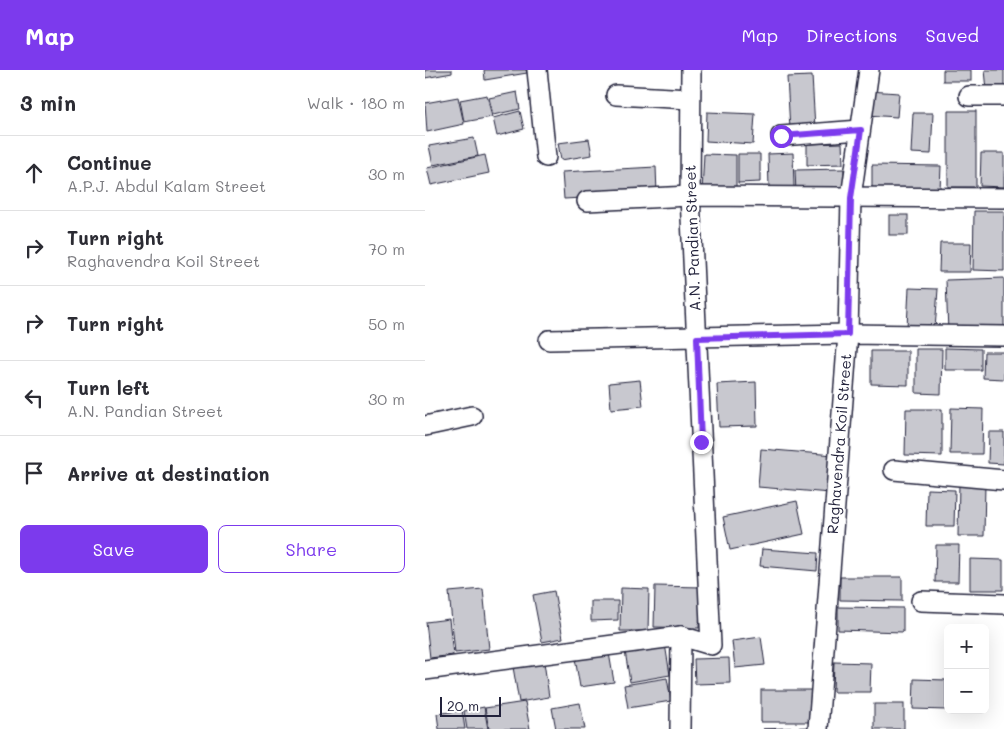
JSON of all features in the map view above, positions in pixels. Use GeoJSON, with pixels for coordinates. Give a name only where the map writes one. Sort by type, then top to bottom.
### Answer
{"type":"FeatureCollection","features":[{"type":"Feature","properties":{"kind":"street"},"geometry":{"type":"LineString","coordinates":[[537,70],[546,157]]}},
{"type":"Feature","properties":{"kind":"street","name":"A.N. Pandian Street"},"geometry":{"type":"LineString","coordinates":[[681,636],[711,645],[690,196],[691,70]]}},
{"type":"Feature","properties":{"kind":"street","name":"Raghavendra Koil Street"},"geometry":{"type":"LineString","coordinates":[[818,729],[848,334],[851,198],[869,70]]}},
{"type":"Feature","properties":{"kind":"street"},"geometry":{"type":"LineString","coordinates":[[616,95],[690,99]]}},
{"type":"Feature","properties":{"kind":"street"},"geometry":{"type":"LineString","coordinates":[[969,96],[1004,96]]}},
{"type":"Feature","properties":{"kind":"street"},"geometry":{"type":"LineString","coordinates":[[781,136],[861,130]]}},
{"type":"Feature","properties":{"kind":"street"},"geometry":{"type":"LineString","coordinates":[[587,201],[690,196],[1004,198]]}},
{"type":"Feature","properties":{"kind":"street"},"geometry":{"type":"LineString","coordinates":[[549,340],[848,334],[1004,336]]}},
{"type":"Feature","properties":{"kind":"street"},"geometry":{"type":"LineString","coordinates":[[425,426],[472,416]]}},
{"type":"Feature","properties":{"kind":"street"},"geometry":{"type":"LineString","coordinates":[[894,470],[1004,480]]}},
{"type":"Feature","properties":{"kind":"street"},"geometry":{"type":"LineString","coordinates":[[921,601],[1004,604]]}},
{"type":"Feature","properties":{"kind":"street"},"geometry":{"type":"LineString","coordinates":[[425,670],[681,636],[680,729]]}},
{"type":"Feature","properties":{"kind":"building"},"geometry":{"type":"Polygon","coordinates":[[[425,70],[452,70],[452,73],[425,78],[425,70]]]}},
{"type":"Feature","properties":{"kind":"building"},"geometry":{"type":"Polygon","coordinates":[[[484,70],[526,70],[527,73],[485,80],[484,70]]]}},
{"type":"Feature","properties":{"kind":"building"},"geometry":{"type":"Polygon","coordinates":[[[943,70],[971,70],[971,81],[943,81],[943,70]]]}},
{"type":"Feature","properties":{"kind":"building"},"geometry":{"type":"Polygon","coordinates":[[[985,70],[1004,70],[1004,89],[987,90],[985,70]]]}},
{"type":"Feature","properties":{"kind":"building"},"geometry":{"type":"Polygon","coordinates":[[[812,76],[815,128],[790,129],[787,77],[812,76]]]}},
{"type":"Feature","properties":{"kind":"building"},"geometry":{"type":"Polygon","coordinates":[[[869,91],[899,93],[897,117],[867,115],[869,91]]]}},
{"type":"Feature","properties":{"kind":"building"},"geometry":{"type":"Polygon","coordinates":[[[517,92],[520,109],[493,115],[489,98],[517,92]]]}},
{"type":"Feature","properties":{"kind":"building"},"geometry":{"type":"Polygon","coordinates":[[[487,95],[492,117],[464,122],[460,100],[487,95]]]}},
{"type":"Feature","properties":{"kind":"building"},"geometry":{"type":"Polygon","coordinates":[[[458,97],[464,124],[427,132],[425,103],[458,97]]]}},
{"type":"Feature","properties":{"kind":"building"},"geometry":{"type":"Polygon","coordinates":[[[520,111],[524,129],[497,136],[493,118],[520,111]]]}},
{"type":"Feature","properties":{"kind":"building"},"geometry":{"type":"Polygon","coordinates":[[[948,111],[976,111],[976,187],[948,187],[948,111]]]}},
{"type":"Feature","properties":{"kind":"building"},"geometry":{"type":"Polygon","coordinates":[[[707,112],[755,114],[753,144],[706,141],[707,112]]]}},
{"type":"Feature","properties":{"kind":"building"},"geometry":{"type":"Polygon","coordinates":[[[913,113],[933,113],[931,154],[911,153],[913,113]]]}},
{"type":"Feature","properties":{"kind":"building"},"geometry":{"type":"Polygon","coordinates":[[[474,138],[478,156],[433,165],[429,146],[474,138]]]}},
{"type":"Feature","properties":{"kind":"building"},"geometry":{"type":"Polygon","coordinates":[[[589,139],[592,155],[561,160],[558,143],[589,139]]]}},
{"type":"Feature","properties":{"kind":"building"},"geometry":{"type":"Polygon","coordinates":[[[842,143],[843,164],[807,165],[807,144],[842,143]]]}},
{"type":"Feature","properties":{"kind":"building"},"geometry":{"type":"Polygon","coordinates":[[[793,153],[794,187],[769,188],[768,154],[793,153]]]}},
{"type":"Feature","properties":{"kind":"building"},"geometry":{"type":"Polygon","coordinates":[[[981,153],[1004,153],[1004,187],[980,186],[981,153]]]}},
{"type":"Feature","properties":{"kind":"building"},"geometry":{"type":"Polygon","coordinates":[[[704,154],[736,155],[736,194],[702,192],[704,154]]]}},
{"type":"Feature","properties":{"kind":"building"},"geometry":{"type":"Polygon","coordinates":[[[738,154],[760,154],[760,182],[738,183],[738,154]]]}},
{"type":"Feature","properties":{"kind":"building"},"geometry":{"type":"Polygon","coordinates":[[[485,155],[489,173],[431,185],[427,168],[485,155]]]}},
{"type":"Feature","properties":{"kind":"building"},"geometry":{"type":"Polygon","coordinates":[[[872,165],[941,166],[940,189],[872,188],[872,165]]]}},
{"type":"Feature","properties":{"kind":"building"},"geometry":{"type":"Polygon","coordinates":[[[656,167],[657,194],[564,199],[562,172],[656,167]]]}},
{"type":"Feature","properties":{"kind":"building"},"geometry":{"type":"Polygon","coordinates":[[[844,169],[844,192],[796,193],[795,170],[844,169]]]}},
{"type":"Feature","properties":{"kind":"building"},"geometry":{"type":"Polygon","coordinates":[[[974,211],[1004,211],[1004,271],[973,270],[974,211]]]}},
{"type":"Feature","properties":{"kind":"building"},"geometry":{"type":"Polygon","coordinates":[[[889,215],[908,215],[908,235],[889,235],[889,215]]]}},
{"type":"Feature","properties":{"kind":"building"},"geometry":{"type":"Polygon","coordinates":[[[940,243],[971,243],[970,272],[939,272],[940,243]]]}},
{"type":"Feature","properties":{"kind":"building"},"geometry":{"type":"Polygon","coordinates":[[[1004,278],[1004,329],[948,332],[946,280],[1004,278]]]}},
{"type":"Feature","properties":{"kind":"building"},"geometry":{"type":"Polygon","coordinates":[[[909,288],[938,289],[935,329],[907,327],[909,288]]]}},
{"type":"Feature","properties":{"kind":"building"},"geometry":{"type":"Polygon","coordinates":[[[945,348],[981,349],[981,370],[945,370],[945,348]]]}},
{"type":"Feature","properties":{"kind":"building"},"geometry":{"type":"Polygon","coordinates":[[[916,349],[942,349],[941,394],[916,393],[916,349]]]}},
{"type":"Feature","properties":{"kind":"building"},"geometry":{"type":"Polygon","coordinates":[[[871,351],[908,351],[908,385],[871,384],[871,351]]]}},
{"type":"Feature","properties":{"kind":"building"},"geometry":{"type":"Polygon","coordinates":[[[984,352],[1004,352],[1004,379],[983,378],[984,352]]]}},
{"type":"Feature","properties":{"kind":"building"},"geometry":{"type":"Polygon","coordinates":[[[640,380],[643,406],[611,409],[609,383],[640,380]]]}},
{"type":"Feature","properties":{"kind":"building"},"geometry":{"type":"Polygon","coordinates":[[[756,382],[757,426],[719,427],[717,384],[756,382]]]}},
{"type":"Feature","properties":{"kind":"building"},"geometry":{"type":"Polygon","coordinates":[[[951,408],[983,409],[982,454],[950,454],[951,408]]]}},
{"type":"Feature","properties":{"kind":"building"},"geometry":{"type":"Polygon","coordinates":[[[906,409],[942,409],[942,456],[905,455],[906,409]]]}},
{"type":"Feature","properties":{"kind":"building"},"geometry":{"type":"Polygon","coordinates":[[[989,432],[1004,432],[1004,464],[988,463],[989,432]]]}},
{"type":"Feature","properties":{"kind":"building"},"geometry":{"type":"Polygon","coordinates":[[[761,449],[834,455],[830,493],[758,487],[761,449]]]}},
{"type":"Feature","properties":{"kind":"building"},"geometry":{"type":"Polygon","coordinates":[[[959,483],[985,483],[984,536],[958,536],[959,483]]]}},
{"type":"Feature","properties":{"kind":"building"},"geometry":{"type":"Polygon","coordinates":[[[927,489],[955,490],[954,526],[926,526],[927,489]]]}},
{"type":"Feature","properties":{"kind":"building"},"geometry":{"type":"Polygon","coordinates":[[[797,501],[804,534],[730,550],[723,517],[797,501]]]}},
{"type":"Feature","properties":{"kind":"building"},"geometry":{"type":"Polygon","coordinates":[[[936,545],[959,545],[958,582],[935,582],[936,545]]]}},
{"type":"Feature","properties":{"kind":"building"},"geometry":{"type":"Polygon","coordinates":[[[762,549],[818,553],[817,571],[760,566],[762,549]]]}},
{"type":"Feature","properties":{"kind":"building"},"geometry":{"type":"Polygon","coordinates":[[[970,559],[1003,560],[1003,590],[970,590],[970,559]]]}},
{"type":"Feature","properties":{"kind":"building"},"geometry":{"type":"Polygon","coordinates":[[[840,577],[902,577],[902,601],[840,600],[840,577]]]}},
{"type":"Feature","properties":{"kind":"building"},"geometry":{"type":"Polygon","coordinates":[[[655,586],[701,587],[699,628],[654,627],[655,586]]]}},
{"type":"Feature","properties":{"kind":"building"},"geometry":{"type":"Polygon","coordinates":[[[621,588],[649,589],[648,631],[620,631],[621,588]]]}},
{"type":"Feature","properties":{"kind":"building"},"geometry":{"type":"Polygon","coordinates":[[[483,589],[489,649],[455,653],[449,592],[483,589]]]}},
{"type":"Feature","properties":{"kind":"building"},"geometry":{"type":"Polygon","coordinates":[[[554,591],[563,638],[542,642],[533,595],[554,591]]]}},
{"type":"Feature","properties":{"kind":"building"},"geometry":{"type":"Polygon","coordinates":[[[591,601],[618,601],[618,620],[591,621],[591,601]]]}},
{"type":"Feature","properties":{"kind":"building"},"geometry":{"type":"Polygon","coordinates":[[[838,607],[903,608],[903,632],[838,630],[838,607]]]}},
{"type":"Feature","properties":{"kind":"building"},"geometry":{"type":"Polygon","coordinates":[[[449,619],[453,655],[430,658],[426,622],[449,619]]]}},
{"type":"Feature","properties":{"kind":"building"},"geometry":{"type":"Polygon","coordinates":[[[761,637],[765,665],[735,668],[732,641],[761,637]]]}},
{"type":"Feature","properties":{"kind":"building"},"geometry":{"type":"Polygon","coordinates":[[[665,644],[670,675],[630,682],[625,651],[665,644]]]}},
{"type":"Feature","properties":{"kind":"building"},"geometry":{"type":"Polygon","coordinates":[[[609,653],[614,682],[580,687],[575,658],[609,653]]]}},
{"type":"Feature","properties":{"kind":"building"},"geometry":{"type":"Polygon","coordinates":[[[729,658],[730,683],[695,684],[694,659],[729,658]]]}},
{"type":"Feature","properties":{"kind":"building"},"geometry":{"type":"Polygon","coordinates":[[[544,662],[549,697],[519,702],[513,667],[544,662]]]}},
{"type":"Feature","properties":{"kind":"building"},"geometry":{"type":"Polygon","coordinates":[[[834,662],[871,663],[870,692],[833,692],[834,662]]]}},
{"type":"Feature","properties":{"kind":"building"},"geometry":{"type":"Polygon","coordinates":[[[667,678],[671,701],[628,708],[624,685],[667,678]]]}},
{"type":"Feature","properties":{"kind":"building"},"geometry":{"type":"Polygon","coordinates":[[[914,679],[944,680],[944,710],[913,709],[914,679]]]}},
{"type":"Feature","properties":{"kind":"building"},"geometry":{"type":"Polygon","coordinates":[[[761,690],[814,690],[814,722],[761,722],[761,690]]]}},
{"type":"Feature","properties":{"kind":"building"},"geometry":{"type":"Polygon","coordinates":[[[525,702],[530,729],[489,729],[485,708],[525,702]]]}},
{"type":"Feature","properties":{"kind":"building"},"geometry":{"type":"Polygon","coordinates":[[[580,703],[585,729],[556,729],[552,708],[580,703]]]}},
{"type":"Feature","properties":{"kind":"building"},"geometry":{"type":"Polygon","coordinates":[[[874,704],[904,704],[904,729],[874,729],[874,704]]]}},
{"type":"Feature","properties":{"kind":"building"},"geometry":{"type":"Polygon","coordinates":[[[484,707],[488,729],[467,729],[464,711],[484,707]]]}},
{"type":"Feature","properties":{"kind":"building"},"geometry":{"type":"Polygon","coordinates":[[[462,710],[465,729],[439,729],[437,714],[462,710]]]}},
{"type":"Feature","properties":{"kind":"building"},"geometry":{"type":"Polygon","coordinates":[[[810,727],[810,729],[763,729],[810,727]]]}},
{"type":"Feature","properties":{"kind":"route"},"geometry":{"type":"LineString","coordinates":[[701,442],[697,338],[848,334],[851,198],[861,130],[781,136]]}}]}
